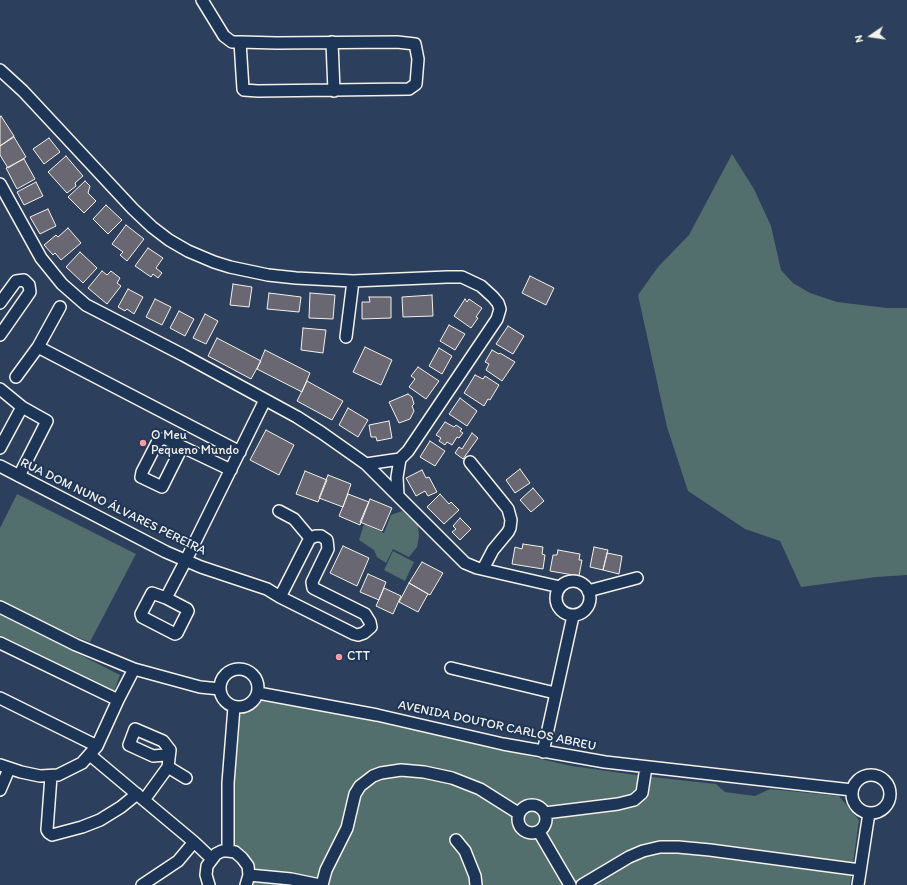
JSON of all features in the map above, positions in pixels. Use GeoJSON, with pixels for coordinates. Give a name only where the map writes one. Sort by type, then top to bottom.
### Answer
{"type":"FeatureCollection","features":[{"type":"Feature","properties":{"kind":"street"},"geometry":{"type":"LineString","coordinates":[[202,0],[224,36],[232,42],[240,42],[277,44],[397,42],[415,44],[418,59],[416,84],[409,89],[334,91],[244,90],[240,42]]}},
{"type":"Feature","properties":{"kind":"street"},"geometry":{"type":"LineString","coordinates":[[332,42],[334,91]]}},
{"type":"Feature","properties":{"kind":"street"},"geometry":{"type":"LineString","coordinates":[[0,70],[23,91],[132,208],[152,227],[169,240],[201,257],[238,270],[275,276],[352,281],[447,276],[462,277],[484,288],[493,297],[500,306],[500,312],[497,319],[408,451],[400,459],[397,477],[398,495]]}},
{"type":"Feature","properties":{"kind":"street"},"geometry":{"type":"LineString","coordinates":[[0,184],[41,258],[53,274],[73,295],[93,309],[183,355],[297,417],[322,433],[366,464],[462,560],[473,567],[560,587]]}},
{"type":"Feature","properties":{"kind":"street"},"geometry":{"type":"LineString","coordinates":[[0,304],[16,281],[24,280],[29,285],[30,292],[0,336]]}},
{"type":"Feature","properties":{"kind":"street"},"geometry":{"type":"LineString","coordinates":[[346,337],[352,281]]}},
{"type":"Feature","properties":{"kind":"street"},"geometry":{"type":"LineString","coordinates":[[16,377],[38,346],[60,308]]}},
{"type":"Feature","properties":{"kind":"street"},"geometry":{"type":"LineString","coordinates":[[38,346],[240,452]]}},
{"type":"Feature","properties":{"kind":"street"},"geometry":{"type":"LineString","coordinates":[[0,388],[22,406],[47,421],[19,476]]}},
{"type":"Feature","properties":{"kind":"street"},"geometry":{"type":"LineString","coordinates":[[166,598],[265,400]]}},
{"type":"Feature","properties":{"kind":"street"},"geometry":{"type":"LineString","coordinates":[[0,448],[22,406]]}},
{"type":"Feature","properties":{"kind":"street"},"geometry":{"type":"LineString","coordinates":[[182,447],[231,470]]}},
{"type":"Feature","properties":{"kind":"street"},"geometry":{"type":"LineString","coordinates":[[366,464],[400,459]]}},
{"type":"Feature","properties":{"kind":"street"},"geometry":{"type":"LineString","coordinates":[[470,462],[508,509],[511,520],[510,528],[493,550],[483,569]]}},
{"type":"Feature","properties":{"kind":"street","name":"RUA DOM NUNO ÁLVARES PEREIRA"},"geometry":{"type":"LineString","coordinates":[[0,466],[166,552],[201,567],[267,589],[354,634],[361,634],[369,630],[371,624],[365,614],[314,589],[312,586],[312,582],[328,551],[328,544],[327,540],[321,536],[310,538]]}},
{"type":"Feature","properties":{"kind":"street"},"geometry":{"type":"LineString","coordinates":[[279,511],[294,519],[310,538],[280,597]]}},
{"type":"Feature","properties":{"kind":"street"},"geometry":{"type":"LineString","coordinates":[[588,591],[638,578]]}},
{"type":"Feature","properties":{"kind":"street"},"geometry":{"type":"LineString","coordinates":[[565,583],[581,583],[588,591],[590,597],[587,608],[578,615],[567,615],[558,608],[556,597],[560,587],[565,583]]}},
{"type":"Feature","properties":{"kind":"street"},"geometry":{"type":"LineString","coordinates":[[0,607],[76,645],[134,670],[200,687],[220,689]]}},
{"type":"Feature","properties":{"kind":"street"},"geometry":{"type":"LineString","coordinates":[[543,752],[573,616]]}},
{"type":"Feature","properties":{"kind":"street"},"geometry":{"type":"LineString","coordinates":[[0,643],[118,700]]}},
{"type":"Feature","properties":{"kind":"street"},"geometry":{"type":"LineString","coordinates":[[451,668],[555,693]]}},
{"type":"Feature","properties":{"kind":"street"},"geometry":{"type":"LineString","coordinates":[[0,790],[5,767],[40,776],[51,776],[58,775],[82,763],[97,746],[118,700],[134,670]]}},
{"type":"Feature","properties":{"kind":"street"},"geometry":{"type":"LineString","coordinates":[[236,670],[244,670],[255,678],[258,685],[258,693],[255,699],[249,704],[242,707],[234,707],[228,704],[223,698],[220,689],[222,680],[227,674],[236,670]]}},
{"type":"Feature","properties":{"kind":"street","name":"AVENIDA DOUTOR CARLOS ABREU"},"geometry":{"type":"LineString","coordinates":[[258,693],[377,715],[468,737],[543,752],[605,762],[852,790]]}},
{"type":"Feature","properties":{"kind":"street"},"geometry":{"type":"LineString","coordinates":[[0,698],[97,746]]}},
{"type":"Feature","properties":{"kind":"street"},"geometry":{"type":"LineString","coordinates":[[228,851],[228,783],[234,707]]}},
{"type":"Feature","properties":{"kind":"street"},"geometry":{"type":"LineString","coordinates":[[90,755],[194,842],[212,859]]}},
{"type":"Feature","properties":{"kind":"street"},"geometry":{"type":"LineString","coordinates":[[51,776],[47,830],[50,835],[91,824],[141,797],[169,762],[186,778]]}},
{"type":"Feature","properties":{"kind":"street"},"geometry":{"type":"LineString","coordinates":[[545,813],[618,804],[634,800],[642,793],[646,767]]}},
{"type":"Feature","properties":{"kind":"street"},"geometry":{"type":"LineString","coordinates":[[209,885],[206,875],[207,866],[216,854],[222,851],[228,851],[235,852],[248,866],[248,880],[291,879],[321,885],[326,870],[347,828],[355,794],[360,786],[373,776],[381,773],[401,770],[424,772],[452,778],[480,789],[518,813]]}},
{"type":"Feature","properties":{"kind":"street"},"geometry":{"type":"LineString","coordinates":[[866,775],[874,775],[882,778],[886,783],[890,794],[889,801],[885,808],[880,812],[864,813],[858,809],[852,800],[852,790],[857,780],[866,775]]}},
{"type":"Feature","properties":{"kind":"street"},"geometry":{"type":"LineString","coordinates":[[532,805],[537,806],[545,813],[547,820],[546,824],[539,832],[530,834],[521,828],[518,821],[518,813],[525,807],[532,805]]}},
{"type":"Feature","properties":{"kind":"street"},"geometry":{"type":"LineString","coordinates":[[858,885],[869,813]]}},
{"type":"Feature","properties":{"kind":"street"},"geometry":{"type":"LineString","coordinates":[[539,832],[570,885]]}},
{"type":"Feature","properties":{"kind":"street"},"geometry":{"type":"LineString","coordinates":[[456,840],[465,851],[475,876],[476,885]]}},
{"type":"Feature","properties":{"kind":"street"},"geometry":{"type":"LineString","coordinates":[[142,885],[178,861],[194,842]]}},
{"type":"Feature","properties":{"kind":"street"},"geometry":{"type":"LineString","coordinates":[[582,885],[629,857],[643,851],[660,847],[678,847],[718,851],[860,870]]}},
{"type":"Feature","properties":{"kind":"green space"},"geometry":{"type":"Polygon","coordinates":[[[732,154],[754,189],[771,226],[781,270],[793,283],[810,293],[837,302],[887,308],[907,308],[907,575],[876,577],[801,587],[780,541],[745,529],[688,491],[667,427],[638,295],[658,267],[689,235],[732,154]]]}},
{"type":"Feature","properties":{"kind":"green space"},"geometry":{"type":"Polygon","coordinates":[[[17,494],[136,554],[90,642],[5,610],[0,605],[0,528],[17,494]]]}},
{"type":"Feature","properties":{"kind":"green space"},"geometry":{"type":"Polygon","coordinates":[[[402,511],[418,525],[419,536],[417,547],[409,557],[393,549],[386,563],[377,557],[374,550],[359,540],[364,524],[384,533],[391,515],[402,511]]]}},
{"type":"Feature","properties":{"kind":"green space"},"geometry":{"type":"Polygon","coordinates":[[[393,551],[414,562],[405,581],[384,570],[393,551]]]}},
{"type":"Feature","properties":{"kind":"green space"},"geometry":{"type":"Polygon","coordinates":[[[0,614],[120,675],[113,694],[0,639],[0,614]]]}},
{"type":"Feature","properties":{"kind":"green space"},"geometry":{"type":"Polygon","coordinates":[[[265,699],[380,720],[572,766],[716,784],[725,792],[755,796],[770,789],[839,796],[859,820],[850,885],[252,885],[254,869],[251,860],[243,851],[235,848],[232,787],[238,717],[255,701],[265,699]]]}},
{"type":"Feature","properties":{"kind":"building"},"geometry":{"type":"Polygon","coordinates":[[[1,116],[14,136],[0,146],[0,117],[1,116]]]}},
{"type":"Feature","properties":{"kind":"building"},"geometry":{"type":"Polygon","coordinates":[[[14,137],[26,157],[8,168],[0,155],[0,146],[14,137]]]}},
{"type":"Feature","properties":{"kind":"building"},"geometry":{"type":"Polygon","coordinates":[[[49,138],[60,152],[44,164],[33,149],[49,138]]]}},
{"type":"Feature","properties":{"kind":"building"},"geometry":{"type":"Polygon","coordinates":[[[66,156],[83,176],[75,183],[76,186],[67,193],[48,172],[66,156]]]}},
{"type":"Feature","properties":{"kind":"building"},"geometry":{"type":"Polygon","coordinates":[[[24,159],[35,179],[17,189],[6,168],[24,159]]]}},
{"type":"Feature","properties":{"kind":"building"},"geometry":{"type":"Polygon","coordinates":[[[85,181],[90,186],[88,193],[96,201],[84,213],[68,197],[85,181]]]}},
{"type":"Feature","properties":{"kind":"building"},"geometry":{"type":"Polygon","coordinates":[[[36,182],[43,196],[24,205],[17,192],[36,182]]]}},
{"type":"Feature","properties":{"kind":"building"},"geometry":{"type":"Polygon","coordinates":[[[106,205],[122,220],[108,234],[93,219],[106,205]]]}},
{"type":"Feature","properties":{"kind":"building"},"geometry":{"type":"Polygon","coordinates":[[[48,209],[56,226],[40,234],[30,217],[48,209]]]}},
{"type":"Feature","properties":{"kind":"building"},"geometry":{"type":"Polygon","coordinates":[[[126,225],[144,239],[127,261],[120,255],[123,252],[112,244],[126,225]]]}},
{"type":"Feature","properties":{"kind":"building"},"geometry":{"type":"Polygon","coordinates":[[[68,228],[81,243],[61,260],[55,253],[53,255],[44,245],[56,235],[58,237],[68,228]]]}},
{"type":"Feature","properties":{"kind":"building"},"geometry":{"type":"Polygon","coordinates":[[[148,248],[163,258],[156,268],[162,273],[158,278],[153,274],[151,277],[135,266],[148,248]]]}},
{"type":"Feature","properties":{"kind":"building"},"geometry":{"type":"Polygon","coordinates":[[[80,252],[97,268],[83,283],[66,267],[80,252]]]}},
{"type":"Feature","properties":{"kind":"building"},"geometry":{"type":"Polygon","coordinates":[[[102,271],[107,275],[111,271],[120,278],[117,283],[121,286],[107,304],[88,288],[102,271]]]}},
{"type":"Feature","properties":{"kind":"building"},"geometry":{"type":"Polygon","coordinates":[[[530,276],[554,288],[546,305],[522,293],[530,276]]]}},
{"type":"Feature","properties":{"kind":"building"},"geometry":{"type":"Polygon","coordinates":[[[233,284],[252,287],[249,307],[230,305],[233,284]]]}},
{"type":"Feature","properties":{"kind":"building"},"geometry":{"type":"Polygon","coordinates":[[[128,289],[143,297],[134,314],[127,309],[125,311],[118,307],[128,289]]]}},
{"type":"Feature","properties":{"kind":"building"},"geometry":{"type":"Polygon","coordinates":[[[269,293],[301,297],[299,312],[267,309],[269,293]]]}},
{"type":"Feature","properties":{"kind":"building"},"geometry":{"type":"Polygon","coordinates":[[[310,293],[335,295],[333,319],[309,318],[310,293]]]}},
{"type":"Feature","properties":{"kind":"building"},"geometry":{"type":"Polygon","coordinates":[[[432,295],[433,316],[403,317],[402,297],[432,295]]]}},
{"type":"Feature","properties":{"kind":"building"},"geometry":{"type":"Polygon","coordinates":[[[369,297],[391,297],[391,318],[362,319],[362,302],[370,302],[369,297]]]}},
{"type":"Feature","properties":{"kind":"building"},"geometry":{"type":"Polygon","coordinates":[[[155,299],[171,307],[162,325],[146,317],[155,299]]]}},
{"type":"Feature","properties":{"kind":"building"},"geometry":{"type":"Polygon","coordinates":[[[465,299],[467,302],[469,299],[482,308],[476,317],[478,318],[471,328],[454,316],[465,299]]]}},
{"type":"Feature","properties":{"kind":"building"},"geometry":{"type":"Polygon","coordinates":[[[179,311],[194,319],[185,336],[170,328],[179,311]]]}},
{"type":"Feature","properties":{"kind":"building"},"geometry":{"type":"Polygon","coordinates":[[[205,314],[218,321],[206,344],[193,338],[205,314]]]}},
{"type":"Feature","properties":{"kind":"building"},"geometry":{"type":"Polygon","coordinates":[[[449,325],[465,334],[455,350],[440,341],[449,325]]]}},
{"type":"Feature","properties":{"kind":"building"},"geometry":{"type":"Polygon","coordinates":[[[508,326],[524,336],[513,354],[496,344],[508,326]]]}},
{"type":"Feature","properties":{"kind":"building"},"geometry":{"type":"Polygon","coordinates":[[[303,328],[326,330],[323,353],[301,350],[303,328]]]}},
{"type":"Feature","properties":{"kind":"building"},"geometry":{"type":"Polygon","coordinates":[[[217,338],[261,361],[251,379],[208,356],[217,338]]]}},
{"type":"Feature","properties":{"kind":"building"},"geometry":{"type":"Polygon","coordinates":[[[365,347],[392,360],[381,385],[353,372],[365,347]]]}},
{"type":"Feature","properties":{"kind":"building"},"geometry":{"type":"Polygon","coordinates":[[[439,348],[452,356],[442,374],[429,366],[439,348]]]}},
{"type":"Feature","properties":{"kind":"building"},"geometry":{"type":"Polygon","coordinates":[[[265,350],[310,373],[302,392],[257,369],[265,350]]]}},
{"type":"Feature","properties":{"kind":"building"},"geometry":{"type":"Polygon","coordinates":[[[492,350],[515,362],[502,381],[486,370],[489,364],[485,362],[492,350]]]}},
{"type":"Feature","properties":{"kind":"building"},"geometry":{"type":"Polygon","coordinates":[[[418,367],[439,381],[426,399],[409,387],[415,379],[411,376],[418,367]]]}},
{"type":"Feature","properties":{"kind":"building"},"geometry":{"type":"Polygon","coordinates":[[[475,375],[483,379],[485,376],[499,385],[490,400],[488,399],[484,406],[464,393],[475,375]]]}},
{"type":"Feature","properties":{"kind":"building"},"geometry":{"type":"Polygon","coordinates":[[[307,381],[343,401],[332,420],[297,401],[307,381]]]}},
{"type":"Feature","properties":{"kind":"building"},"geometry":{"type":"Polygon","coordinates":[[[408,394],[412,397],[414,404],[412,406],[414,411],[410,419],[399,423],[389,402],[408,394]]]}},
{"type":"Feature","properties":{"kind":"building"},"geometry":{"type":"Polygon","coordinates":[[[460,398],[477,411],[467,426],[449,414],[460,398]]]}},
{"type":"Feature","properties":{"kind":"building"},"geometry":{"type":"Polygon","coordinates":[[[348,408],[368,420],[358,437],[339,425],[348,408]]]}},
{"type":"Feature","properties":{"kind":"building"},"geometry":{"type":"Polygon","coordinates":[[[389,421],[392,438],[377,441],[376,437],[371,437],[369,425],[389,421]]]}},
{"type":"Feature","properties":{"kind":"building"},"geometry":{"type":"Polygon","coordinates":[[[445,422],[454,427],[456,425],[462,429],[460,431],[463,433],[459,438],[457,437],[452,445],[447,442],[445,445],[439,441],[441,438],[436,435],[445,422]]]}},
{"type":"Feature","properties":{"kind":"building"},"geometry":{"type":"Polygon","coordinates":[[[266,430],[294,445],[279,475],[250,460],[266,430]]]}},
{"type":"Feature","properties":{"kind":"building"},"geometry":{"type":"Polygon","coordinates":[[[472,433],[478,438],[463,459],[455,453],[459,447],[462,449],[472,433]]]}},
{"type":"Feature","properties":{"kind":"building"},"geometry":{"type":"Polygon","coordinates":[[[430,441],[445,451],[435,466],[420,457],[430,441]]]}},
{"type":"Feature","properties":{"kind":"building"},"geometry":{"type":"Polygon","coordinates":[[[520,469],[530,483],[515,493],[506,480],[520,469]]]}},
{"type":"Feature","properties":{"kind":"building"},"geometry":{"type":"Polygon","coordinates":[[[422,470],[426,478],[429,477],[437,492],[428,496],[425,491],[416,496],[406,478],[422,470]]]}},
{"type":"Feature","properties":{"kind":"building"},"geometry":{"type":"Polygon","coordinates":[[[305,471],[327,480],[318,502],[296,494],[305,471]]]}},
{"type":"Feature","properties":{"kind":"building"},"geometry":{"type":"Polygon","coordinates":[[[328,475],[351,484],[343,507],[319,498],[328,475]]]}},
{"type":"Feature","properties":{"kind":"building"},"geometry":{"type":"Polygon","coordinates":[[[533,488],[544,501],[531,512],[520,500],[533,488]]]}},
{"type":"Feature","properties":{"kind":"building"},"geometry":{"type":"Polygon","coordinates":[[[348,494],[369,502],[360,525],[339,516],[348,494]]]}},
{"type":"Feature","properties":{"kind":"building"},"geometry":{"type":"Polygon","coordinates":[[[440,494],[449,504],[451,502],[459,510],[444,524],[427,507],[440,494]]]}},
{"type":"Feature","properties":{"kind":"building"},"geometry":{"type":"Polygon","coordinates":[[[370,499],[392,508],[382,531],[360,522],[370,499]]]}},
{"type":"Feature","properties":{"kind":"building"},"geometry":{"type":"Polygon","coordinates":[[[460,518],[471,529],[460,540],[452,532],[456,529],[453,526],[460,518]]]}},
{"type":"Feature","properties":{"kind":"building"},"geometry":{"type":"Polygon","coordinates":[[[523,544],[543,547],[542,554],[545,555],[543,569],[512,564],[515,547],[522,549],[523,544]]]}},
{"type":"Feature","properties":{"kind":"building"},"geometry":{"type":"Polygon","coordinates":[[[343,546],[369,558],[357,586],[330,573],[343,546]]]}},
{"type":"Feature","properties":{"kind":"building"},"geometry":{"type":"Polygon","coordinates":[[[594,547],[608,550],[603,570],[590,567],[594,547]]]}},
{"type":"Feature","properties":{"kind":"building"},"geometry":{"type":"Polygon","coordinates":[[[558,550],[580,554],[579,560],[582,560],[579,576],[550,571],[553,555],[557,555],[558,550]]]}},
{"type":"Feature","properties":{"kind":"building"},"geometry":{"type":"Polygon","coordinates":[[[607,553],[622,556],[619,574],[603,570],[607,553]]]}},
{"type":"Feature","properties":{"kind":"building"},"geometry":{"type":"Polygon","coordinates":[[[422,562],[443,573],[430,595],[409,583],[422,562]]]}},
{"type":"Feature","properties":{"kind":"building"},"geometry":{"type":"Polygon","coordinates":[[[368,574],[386,582],[379,600],[360,592],[368,574]]]}},
{"type":"Feature","properties":{"kind":"building"},"geometry":{"type":"Polygon","coordinates":[[[409,583],[428,594],[418,612],[399,602],[409,583]]]}},
{"type":"Feature","properties":{"kind":"building"},"geometry":{"type":"Polygon","coordinates":[[[384,588],[401,596],[393,614],[376,606],[384,588]]]}},
{"type":"Feature","properties":{"kind":"place","name":"O Meu Pequeno Mundo"},"geometry":{"type":"Point","coordinates":[143,443]}},
{"type":"Feature","properties":{"kind":"place","name":"CTT"},"geometry":{"type":"Point","coordinates":[339,657]}}]}
